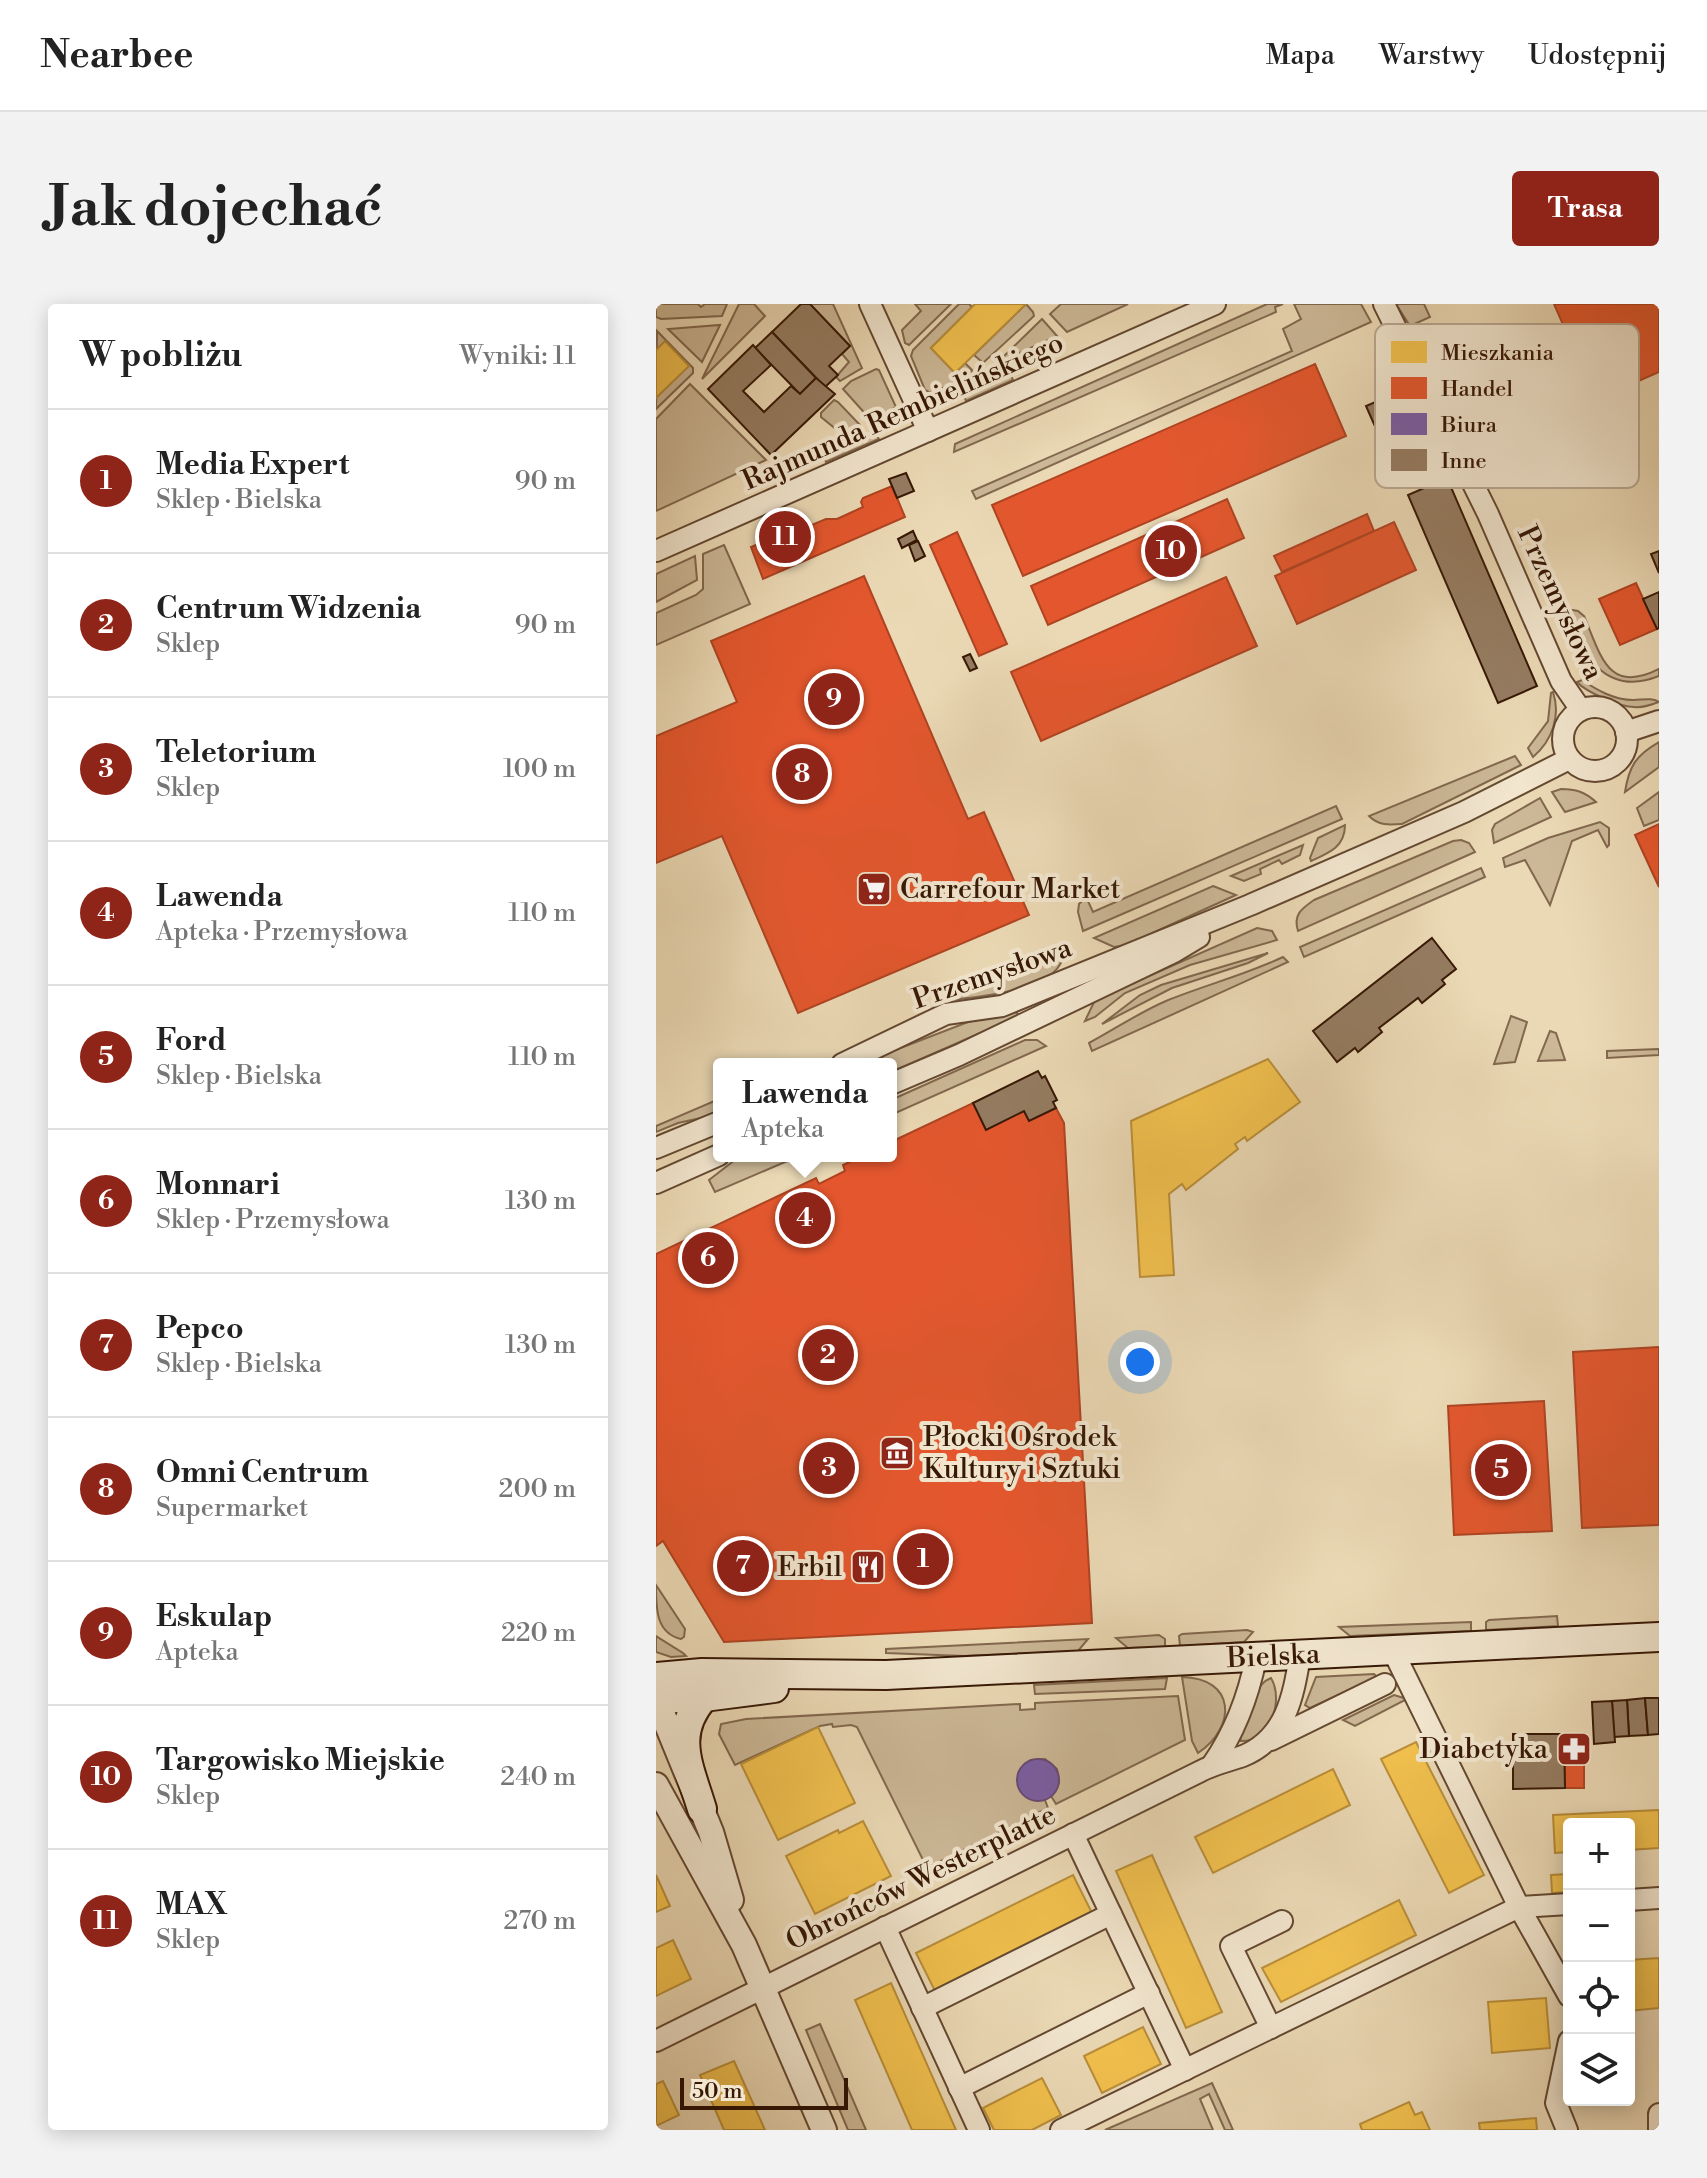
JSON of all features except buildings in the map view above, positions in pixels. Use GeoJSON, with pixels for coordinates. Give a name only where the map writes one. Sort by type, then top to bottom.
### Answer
{"type":"FeatureCollection","features":[{"type":"Feature","properties":{"kind":"main road","name":"Bielska"},"geometry":{"type":"LineString","coordinates":[[656,1677],[702,1673],[886,1675],[1659,1637]]}},
{"type":"Feature","properties":{"kind":"main road","name":"Bielska"},"geometry":{"type":"LineString","coordinates":[[656,1699],[704,1697],[886,1675]]}},
{"type":"Feature","properties":{"kind":"main road"},"geometry":{"type":"LineString","coordinates":[[702,1809],[683,1739],[688,1718],[704,1697]]}},
{"type":"Feature","properties":{"kind":"street"},"geometry":{"type":"LineString","coordinates":[[870,304],[928,431]]}},
{"type":"Feature","properties":{"kind":"street","name":"Rajmunda Rembielińskiego"},"geometry":{"type":"LineString","coordinates":[[656,551],[1215,304]]}},
{"type":"Feature","properties":{"kind":"street","name":"Przemysłowa"},"geometry":{"type":"LineString","coordinates":[[1384,304],[1394,324]]}},
{"type":"Feature","properties":{"kind":"street","name":"Przemysłowa"},"geometry":{"type":"LineString","coordinates":[[1475,488],[1561,681],[1581,710]]}},
{"type":"Feature","properties":{"kind":"street"},"geometry":{"type":"LineString","coordinates":[[1595,707],[1609,710],[1620,719],[1626,732],[1626,747],[1620,759],[1608,768],[1594,771],[1580,768],[1569,759],[1563,746],[1563,732],[1570,719],[1581,710],[1595,707]]}},
{"type":"Feature","properties":{"kind":"street"},"geometry":{"type":"LineString","coordinates":[[1626,732],[1659,721]]}},
{"type":"Feature","properties":{"kind":"street","name":"Przemysłowa"},"geometry":{"type":"LineString","coordinates":[[854,1058],[946,1014],[1002,1006],[1250,905],[1464,812],[1569,759]]}},
{"type":"Feature","properties":{"kind":"street","name":"Przemysłowa"},"geometry":{"type":"LineString","coordinates":[[897,1081],[1174,952],[1250,905]]}},
{"type":"Feature","properties":{"kind":"street"},"geometry":{"type":"LineString","coordinates":[[656,1148],[713,1124]]}},
{"type":"Feature","properties":{"kind":"street"},"geometry":{"type":"LineString","coordinates":[[656,1183],[713,1158]]}},
{"type":"Feature","properties":{"kind":"street"},"geometry":{"type":"LineString","coordinates":[[1393,1651],[1519,1907],[1563,1985]]}},
{"type":"Feature","properties":{"kind":"street"},"geometry":{"type":"LineString","coordinates":[[1267,1741],[1281,1725],[1292,1700],[1300,1656]]}},
{"type":"Feature","properties":{"kind":"street"},"geometry":{"type":"LineString","coordinates":[[1212,1765],[1236,1725],[1256,1658]]}},
{"type":"Feature","properties":{"kind":"street","name":"Obrońców Westerplatte"},"geometry":{"type":"LineString","coordinates":[[656,2041],[1212,1765],[1244,1755],[1385,1684]]}},
{"type":"Feature","properties":{"kind":"street"},"geometry":{"type":"LineString","coordinates":[[656,1699],[702,1809],[744,1945]]}},
{"type":"Feature","properties":{"kind":"street"},"geometry":{"type":"LineString","coordinates":[[656,1785],[744,1945],[824,2130]]}},
{"type":"Feature","properties":{"kind":"street"},"geometry":{"type":"LineString","coordinates":[[1073,1834],[1185,2070]]}},
{"type":"Feature","properties":{"kind":"street"},"geometry":{"type":"LineString","coordinates":[[1635,1900],[1659,1898]]}},
{"type":"Feature","properties":{"kind":"street"},"geometry":{"type":"LineString","coordinates":[[1061,2130],[1519,1907],[1563,1904]]}},
{"type":"Feature","properties":{"kind":"street"},"geometry":{"type":"LineString","coordinates":[[922,2008],[1111,1914]]}},
{"type":"Feature","properties":{"kind":"street"},"geometry":{"type":"LineString","coordinates":[[1271,2028],[1231,1946],[1282,1921]]}},
{"type":"Feature","properties":{"kind":"street"},"geometry":{"type":"LineString","coordinates":[[885,1927],[979,2130]]}},
{"type":"Feature","properties":{"kind":"street"},"geometry":{"type":"LineString","coordinates":[[959,2088],[1149,1993]]}},
{"type":"Feature","properties":{"kind":"street"},"geometry":{"type":"LineString","coordinates":[[1563,2070],[1556,2103],[1567,2130]]}},
{"type":"Feature","properties":{"kind":"street"},"geometry":{"type":"LineString","coordinates":[[1659,2114],[1659,2130]]}},
{"type":"Feature","properties":{"kind":"shaded area"},"geometry":{"type":"Polygon","coordinates":[[[656,304],[698,304],[701,307],[705,304],[727,304],[722,316],[661,319],[656,317],[656,304]]]}},
{"type":"Feature","properties":{"kind":"shaded area"},"geometry":{"type":"Polygon","coordinates":[[[739,304],[754,304],[765,316],[702,379],[739,304]]]}},
{"type":"Feature","properties":{"kind":"shaded area"},"geometry":{"type":"Polygon","coordinates":[[[810,304],[833,304],[862,368],[840,381],[836,377],[849,362],[842,354],[850,346],[810,304]]]}},
{"type":"Feature","properties":{"kind":"shaded area"},"geometry":{"type":"Polygon","coordinates":[[[915,304],[951,304],[909,345],[905,343],[902,330],[921,311],[915,304]]]}},
{"type":"Feature","properties":{"kind":"shaded area"},"geometry":{"type":"Polygon","coordinates":[[[959,304],[972,307],[931,348],[955,373],[965,363],[972,370],[970,376],[931,393],[925,390],[911,356],[913,350],[959,304]]]}},
{"type":"Feature","properties":{"kind":"shaded area"},"geometry":{"type":"Polygon","coordinates":[[[1026,304],[1034,316],[983,363],[974,355],[1026,304]]]}},
{"type":"Feature","properties":{"kind":"shaded area"},"geometry":{"type":"Polygon","coordinates":[[[1061,304],[1128,304],[1067,332],[1050,314],[1061,304]]]}},
{"type":"Feature","properties":{"kind":"shaded area"},"geometry":{"type":"Polygon","coordinates":[[[1267,304],[1283,304],[1275,307],[1276,312],[954,452],[955,444],[1267,304]]]}},
{"type":"Feature","properties":{"kind":"shaded area"},"geometry":{"type":"Polygon","coordinates":[[[1294,304],[1361,304],[1371,322],[976,499],[972,491],[1292,351],[1283,329],[1301,319],[1294,304]]]}},
{"type":"Feature","properties":{"kind":"shaded area"},"geometry":{"type":"Polygon","coordinates":[[[1396,304],[1424,304],[1430,317],[1409,324],[1396,304]]]}},
{"type":"Feature","properties":{"kind":"shaded area"},"geometry":{"type":"Polygon","coordinates":[[[1042,319],[1057,336],[1004,360],[1002,358],[1042,319]]]}},
{"type":"Feature","properties":{"kind":"shaded area"},"geometry":{"type":"Polygon","coordinates":[[[720,325],[702,362],[668,329],[720,325]]]}},
{"type":"Feature","properties":{"kind":"shaded area"},"geometry":{"type":"Polygon","coordinates":[[[657,331],[693,368],[693,373],[656,409],[657,331]]]}},
{"type":"Feature","properties":{"kind":"shaded area"},"geometry":{"type":"Polygon","coordinates":[[[876,369],[896,407],[870,419],[843,389],[851,381],[876,369]]]}},
{"type":"Feature","properties":{"kind":"shaded area"},"geometry":{"type":"Polygon","coordinates":[[[1008,369],[1013,380],[966,401],[963,393],[966,389],[1008,369]]]}},
{"type":"Feature","properties":{"kind":"shaded area"},"geometry":{"type":"Polygon","coordinates":[[[690,384],[766,460],[656,511],[656,419],[690,384]]]}},
{"type":"Feature","properties":{"kind":"shaded area"},"geometry":{"type":"Polygon","coordinates":[[[834,400],[860,425],[842,434],[821,417],[821,413],[834,400]]]}},
{"type":"Feature","properties":{"kind":"shaded area"},"geometry":{"type":"Polygon","coordinates":[[[875,434],[879,439],[826,462],[822,452],[849,440],[851,445],[875,434]]]}},
{"type":"Feature","properties":{"kind":"shaded area"},"geometry":{"type":"Polygon","coordinates":[[[724,545],[750,604],[656,645],[656,613],[703,589],[703,554],[724,545]]]}},
{"type":"Feature","properties":{"kind":"shaded area"},"geometry":{"type":"Polygon","coordinates":[[[695,556],[697,580],[656,602],[656,574],[695,556]]]}},
{"type":"Feature","properties":{"kind":"shaded area"},"geometry":{"type":"Polygon","coordinates":[[[1561,608],[1578,611],[1584,616],[1602,657],[1617,674],[1642,676],[1659,669],[1659,676],[1623,681],[1609,676],[1586,654],[1561,608]]]}},
{"type":"Feature","properties":{"kind":"shaded area"},"geometry":{"type":"Polygon","coordinates":[[[1582,680],[1619,698],[1659,702],[1641,707],[1620,704],[1577,682],[1582,680]]]}},
{"type":"Feature","properties":{"kind":"shaded area"},"geometry":{"type":"Polygon","coordinates":[[[1553,692],[1556,710],[1553,728],[1533,757],[1528,748],[1548,721],[1553,692]]]}},
{"type":"Feature","properties":{"kind":"shaded area"},"geometry":{"type":"Polygon","coordinates":[[[1659,742],[1659,767],[1625,792],[1635,762],[1659,742]]]}},
{"type":"Feature","properties":{"kind":"shaded area"},"geometry":{"type":"Polygon","coordinates":[[[1515,756],[1521,765],[1402,824],[1388,825],[1369,816],[1515,756]]]}},
{"type":"Feature","properties":{"kind":"shaded area"},"geometry":{"type":"Polygon","coordinates":[[[1561,789],[1580,792],[1596,802],[1565,812],[1552,792],[1561,789]]]}},
{"type":"Feature","properties":{"kind":"shaded area"},"geometry":{"type":"Polygon","coordinates":[[[1659,792],[1659,820],[1644,826],[1637,808],[1659,792]]]}},
{"type":"Feature","properties":{"kind":"shaded area"},"geometry":{"type":"Polygon","coordinates":[[[1540,798],[1551,817],[1494,843],[1492,830],[1495,824],[1540,798]]]}},
{"type":"Feature","properties":{"kind":"shaded area"},"geometry":{"type":"Polygon","coordinates":[[[1336,806],[1342,819],[1083,931],[1078,912],[1079,904],[1086,897],[1093,912],[1336,806]]]}},
{"type":"Feature","properties":{"kind":"shaded area"},"geometry":{"type":"Polygon","coordinates":[[[1600,822],[1609,828],[1609,845],[1607,847],[1598,830],[1572,841],[1550,905],[1525,860],[1505,867],[1503,858],[1548,838],[1600,822]]]}},
{"type":"Feature","properties":{"kind":"shaded area"},"geometry":{"type":"Polygon","coordinates":[[[1345,825],[1339,844],[1311,861],[1318,838],[1345,825]]]}},
{"type":"Feature","properties":{"kind":"shaded area"},"geometry":{"type":"Polygon","coordinates":[[[1461,840],[1469,843],[1475,852],[1298,931],[1299,913],[1314,900],[1461,840]]]}},
{"type":"Feature","properties":{"kind":"shaded area"},"geometry":{"type":"Polygon","coordinates":[[[1303,845],[1300,855],[1282,864],[1279,860],[1260,869],[1261,874],[1244,881],[1231,876],[1303,845]]]}},
{"type":"Feature","properties":{"kind":"shaded area"},"geometry":{"type":"Polygon","coordinates":[[[1481,868],[1485,877],[1304,957],[1300,947],[1481,868]]]}},
{"type":"Feature","properties":{"kind":"shaded area"},"geometry":{"type":"Polygon","coordinates":[[[1213,886],[1236,895],[1126,945],[1114,947],[1094,938],[1213,886]]]}},
{"type":"Feature","properties":{"kind":"shaded area"},"geometry":{"type":"Polygon","coordinates":[[[1257,928],[1272,931],[1277,940],[1190,965],[1125,993],[1095,1017],[1085,1021],[1095,1000],[1257,928]]]}},
{"type":"Feature","properties":{"kind":"shaded area"},"geometry":{"type":"Polygon","coordinates":[[[1063,951],[1060,964],[1051,975],[1036,983],[999,993],[951,1000],[1063,951]]]}},
{"type":"Feature","properties":{"kind":"shaded area"},"geometry":{"type":"Polygon","coordinates":[[[1268,953],[1248,963],[1172,988],[1102,1024],[1140,995],[1161,985],[1268,953]]]}},
{"type":"Feature","properties":{"kind":"shaded area"},"geometry":{"type":"Polygon","coordinates":[[[1283,957],[1288,962],[1092,1051],[1089,1043],[1156,1005],[1283,957]]]}},
{"type":"Feature","properties":{"kind":"shaded area"},"geometry":{"type":"Polygon","coordinates":[[[1013,1010],[1018,1014],[897,1069],[897,1058],[875,1058],[968,1022],[1013,1010]]]}},
{"type":"Feature","properties":{"kind":"shaded area"},"geometry":{"type":"Polygon","coordinates":[[[1511,1016],[1527,1022],[1515,1062],[1494,1064],[1511,1016]]]}},
{"type":"Feature","properties":{"kind":"shaded area"},"geometry":{"type":"Polygon","coordinates":[[[1550,1031],[1556,1033],[1565,1060],[1538,1061],[1550,1031]]]}},
{"type":"Feature","properties":{"kind":"shaded area"},"geometry":{"type":"Polygon","coordinates":[[[1025,1040],[1037,1040],[1046,1046],[897,1112],[897,1097],[1025,1040]]]}},
{"type":"Feature","properties":{"kind":"shaded area"},"geometry":{"type":"Polygon","coordinates":[[[1659,1049],[1659,1055],[1607,1058],[1607,1051],[1659,1049]]]}},
{"type":"Feature","properties":{"kind":"shaded area"},"geometry":{"type":"Polygon","coordinates":[[[713,1102],[713,1115],[678,1123],[656,1132],[656,1126],[713,1102]]]}},
{"type":"Feature","properties":{"kind":"shaded area"},"geometry":{"type":"Polygon","coordinates":[[[732,1162],[785,1162],[715,1192],[709,1180],[732,1162]]]}},
{"type":"Feature","properties":{"kind":"shaded area"},"geometry":{"type":"Polygon","coordinates":[[[656,1585],[685,1629],[681,1639],[662,1626],[657,1611],[656,1585]]]}},
{"type":"Feature","properties":{"kind":"shaded area"},"geometry":{"type":"Polygon","coordinates":[[[1557,1616],[1558,1626],[1486,1630],[1489,1620],[1557,1616]]]}},
{"type":"Feature","properties":{"kind":"shaded area"},"geometry":{"type":"Polygon","coordinates":[[[1471,1622],[1471,1631],[1350,1636],[1339,1627],[1471,1622]]]}},
{"type":"Feature","properties":{"kind":"shaded area"},"geometry":{"type":"Polygon","coordinates":[[[1253,1632],[1244,1642],[1180,1646],[1179,1636],[1182,1634],[1253,1632]]]}},
{"type":"Feature","properties":{"kind":"shaded area"},"geometry":{"type":"Polygon","coordinates":[[[1159,1635],[1165,1639],[1165,1647],[1128,1648],[1116,1638],[1159,1635]]]}},
{"type":"Feature","properties":{"kind":"shaded area"},"geometry":{"type":"Polygon","coordinates":[[[656,1636],[686,1656],[671,1657],[656,1652],[656,1636]]]}},
{"type":"Feature","properties":{"kind":"shaded area"},"geometry":{"type":"Polygon","coordinates":[[[1088,1639],[1078,1651],[964,1656],[886,1653],[886,1649],[1088,1639]]]}},
{"type":"Feature","properties":{"kind":"shaded area"},"geometry":{"type":"Polygon","coordinates":[[[1374,1674],[1377,1677],[1310,1708],[1305,1705],[1316,1677],[1374,1674]]]}},
{"type":"Feature","properties":{"kind":"shaded area"},"geometry":{"type":"Polygon","coordinates":[[[1182,1677],[1200,1679],[1213,1686],[1225,1706],[1220,1730],[1198,1753],[1192,1741],[1182,1677]]]}},
{"type":"Feature","properties":{"kind":"shaded area"},"geometry":{"type":"Polygon","coordinates":[[[1167,1678],[1165,1689],[1035,1694],[1034,1685],[1167,1678]]]}},
{"type":"Feature","properties":{"kind":"shaded area"},"geometry":{"type":"Polygon","coordinates":[[[1271,1678],[1276,1697],[1272,1718],[1260,1735],[1241,1741],[1254,1695],[1271,1678]]]}},
{"type":"Feature","properties":{"kind":"shaded area"},"geometry":{"type":"Polygon","coordinates":[[[1394,1695],[1407,1699],[1355,1726],[1343,1720],[1394,1695]]]}},
{"type":"Feature","properties":{"kind":"shaded area"},"geometry":{"type":"Polygon","coordinates":[[[1178,1696],[1185,1740],[1056,1804],[1051,1796],[1059,1783],[1057,1769],[1045,1759],[1031,1760],[1019,1772],[1020,1789],[1027,1797],[1045,1800],[1048,1808],[927,1868],[857,1727],[820,1726],[735,1765],[719,1734],[721,1724],[746,1719],[1020,1704],[1020,1710],[1035,1709],[1035,1703],[1178,1696]]]}},
{"type":"Feature","properties":{"kind":"shaded area"},"geometry":{"type":"Polygon","coordinates":[[[820,2024],[866,2130],[848,2130],[806,2030],[820,2024]]]}},
{"type":"Feature","properties":{"kind":"shaded area"},"geometry":{"type":"Polygon","coordinates":[[[1212,2083],[1233,2130],[1225,2130],[1209,2094],[1200,2099],[1213,2130],[1105,2130],[1212,2083]]]}},
{"type":"Feature","properties":{"kind":"place","name":"MAX"},"geometry":{"type":"Point","coordinates":[785,537]}},
{"type":"Feature","properties":{"kind":"place","name":"Targowisko Miejskie"},"geometry":{"type":"Point","coordinates":[1171,551]}},
{"type":"Feature","properties":{"kind":"place","name":"Eskulap"},"geometry":{"type":"Point","coordinates":[834,699]}},
{"type":"Feature","properties":{"kind":"place","name":"Omni Centrum"},"geometry":{"type":"Point","coordinates":[802,774]}},
{"type":"Feature","properties":{"kind":"place","name":"Carrefour Market"},"geometry":{"type":"Point","coordinates":[874,889]}},
{"type":"Feature","properties":{"kind":"place","name":"Lawenda"},"geometry":{"type":"Point","coordinates":[805,1218]}},
{"type":"Feature","properties":{"kind":"place","name":"Monnari"},"geometry":{"type":"Point","coordinates":[708,1258]}},
{"type":"Feature","properties":{"kind":"place","name":"Centrum Widzenia"},"geometry":{"type":"Point","coordinates":[828,1355]}},
{"type":"Feature","properties":{"kind":"place","name":"Płocki Ośrodek Kultury i Sztuki"},"geometry":{"type":"Point","coordinates":[897,1453]}},
{"type":"Feature","properties":{"kind":"place","name":"Teletorium"},"geometry":{"type":"Point","coordinates":[829,1468]}},
{"type":"Feature","properties":{"kind":"place","name":"Ford"},"geometry":{"type":"Point","coordinates":[1501,1470]}},
{"type":"Feature","properties":{"kind":"place","name":"Media Expert"},"geometry":{"type":"Point","coordinates":[923,1559]}},
{"type":"Feature","properties":{"kind":"place","name":"Pepco"},"geometry":{"type":"Point","coordinates":[743,1566]}},
{"type":"Feature","properties":{"kind":"place","name":"Erbil"},"geometry":{"type":"Point","coordinates":[868,1567]}},
{"type":"Feature","properties":{"kind":"place","name":"Diabetyka"},"geometry":{"type":"Point","coordinates":[1574,1749]}}]}
